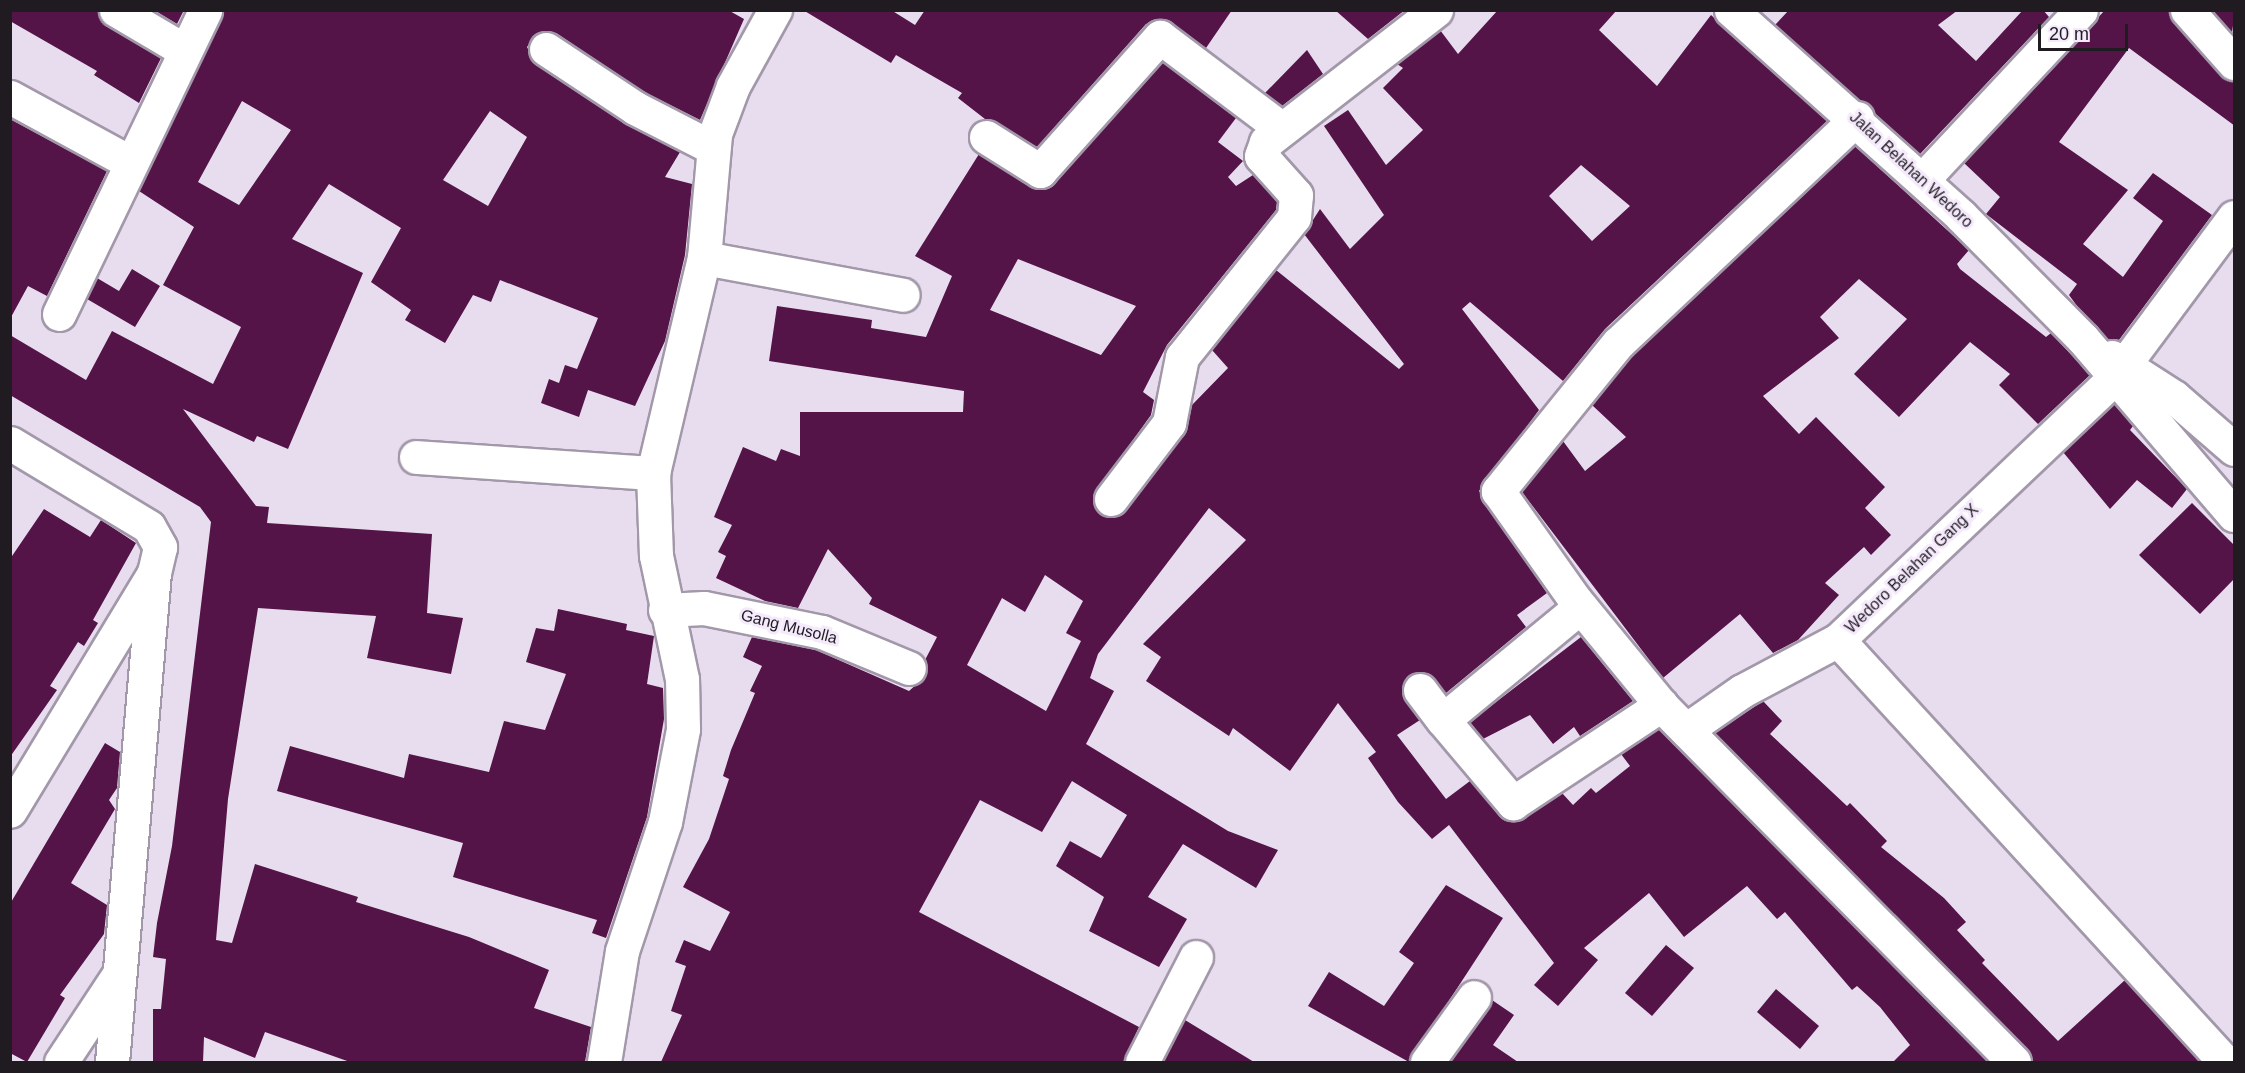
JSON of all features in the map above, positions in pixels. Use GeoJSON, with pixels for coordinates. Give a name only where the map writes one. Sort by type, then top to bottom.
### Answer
{"type":"FeatureCollection","features":[{"type":"Feature","properties":{"kind":"street"},"geometry":{"type":"LineString","coordinates":[[116,10],[183,50]]}},
{"type":"Feature","properties":{"kind":"street"},"geometry":{"type":"LineString","coordinates":[[59,314],[183,50],[205,10]]}},
{"type":"Feature","properties":{"kind":"street"},"geometry":{"type":"LineString","coordinates":[[604,1062],[622,951],[665,822],[683,729],[681,608],[653,473],[704,258],[713,148],[733,86],[776,10]]}},
{"type":"Feature","properties":{"kind":"street"},"geometry":{"type":"LineString","coordinates":[[1112,499],[1169,423],[1182,357],[1294,218],[1296,195],[1261,156],[1266,142],[1436,10]]}},
{"type":"Feature","properties":{"kind":"street","name":"Jalan Belahan Wedoro"},"geometry":{"type":"LineString","coordinates":[[1731,10],[1923,178],[2083,339],[2163,407],[2235,449]]}},
{"type":"Feature","properties":{"kind":"street"},"geometry":{"type":"LineString","coordinates":[[1923,178],[2081,10]]}},
{"type":"Feature","properties":{"kind":"street"},"geometry":{"type":"LineString","coordinates":[[2187,10],[2235,63]]}},
{"type":"Feature","properties":{"kind":"street"},"geometry":{"type":"LineString","coordinates":[[986,137],[1040,171],[1160,37],[1282,129]]}},
{"type":"Feature","properties":{"kind":"street"},"geometry":{"type":"LineString","coordinates":[[546,49],[635,108],[713,148]]}},
{"type":"Feature","properties":{"kind":"street"},"geometry":{"type":"LineString","coordinates":[[10,97],[131,163]]}},
{"type":"Feature","properties":{"kind":"street"},"geometry":{"type":"LineString","coordinates":[[1857,118],[1618,343],[1498,491],[1580,607],[1661,705],[2014,1062]]}},
{"type":"Feature","properties":{"kind":"street","name":"Wedoro Belahan Gang X"},"geometry":{"type":"LineString","coordinates":[[1686,729],[1742,691],[1838,640],[2120,371],[2235,217]]}},
{"type":"Feature","properties":{"kind":"street"},"geometry":{"type":"LineString","coordinates":[[704,258],[903,295]]}},
{"type":"Feature","properties":{"kind":"street","name":"Jalan Belahan Wedoro"},"geometry":{"type":"LineString","coordinates":[[2163,407],[2235,515]]}},
{"type":"Feature","properties":{"kind":"street"},"geometry":{"type":"LineString","coordinates":[[13,450],[149,527],[160,547],[154,573],[112,1062]]}},
{"type":"Feature","properties":{"kind":"street"},"geometry":{"type":"LineString","coordinates":[[416,457],[653,473]]}},
{"type":"Feature","properties":{"kind":"street"},"geometry":{"type":"LineString","coordinates":[[10,811],[154,573]]}},
{"type":"Feature","properties":{"kind":"street"},"geometry":{"type":"LineString","coordinates":[[1443,720],[1580,607]]}},
{"type":"Feature","properties":{"kind":"street","name":"Gang Musolla"},"geometry":{"type":"LineString","coordinates":[[681,608],[822,632],[909,668]]}},
{"type":"Feature","properties":{"kind":"street"},"geometry":{"type":"LineString","coordinates":[[1838,640],[2225,1062]]}},
{"type":"Feature","properties":{"kind":"street"},"geometry":{"type":"LineString","coordinates":[[1420,690],[1513,803],[1661,705]]}},
{"type":"Feature","properties":{"kind":"street"},"geometry":{"type":"LineString","coordinates":[[1142,1062],[1196,957]]}},
{"type":"Feature","properties":{"kind":"street"},"geometry":{"type":"LineString","coordinates":[[60,1062],[120,974]]}},
{"type":"Feature","properties":{"kind":"street"},"geometry":{"type":"LineString","coordinates":[[1427,1062],[1474,997]]}},
{"type":"Feature","properties":{"kind":"building"},"geometry":{"type":"Polygon","coordinates":[[[10,10],[97,10],[106,26],[161,58],[139,103],[94,75],[97,71],[10,21],[10,10]]]}},
{"type":"Feature","properties":{"kind":"building"},"geometry":{"type":"Polygon","coordinates":[[[154,10],[184,10],[177,24],[154,10]]]}},
{"type":"Feature","properties":{"kind":"building"},"geometry":{"type":"Polygon","coordinates":[[[223,10],[728,10],[744,19],[700,120],[644,92],[556,33],[537,33],[527,47],[536,65],[625,124],[680,152],[665,177],[692,184],[685,255],[665,341],[635,406],[588,390],[579,417],[541,403],[549,379],[559,383],[565,365],[577,369],[598,318],[500,280],[491,302],[473,295],[445,343],[405,320],[411,310],[371,282],[401,228],[329,184],[292,239],[363,273],[288,449],[257,436],[254,442],[183,409],[256,506],[269,507],[267,523],[432,534],[427,613],[463,618],[451,674],[367,658],[376,616],[258,608],[228,799],[216,940],[232,943],[255,864],[358,897],[356,902],[469,937],[549,970],[534,1008],[591,1027],[585,1062],[350,1062],[265,1032],[255,1058],[204,1037],[203,1062],[153,1062],[153,1009],[161,1009],[166,959],[153,957],[172,846],[211,522],[200,507],[10,395],[10,335],[86,380],[112,331],[213,384],[241,327],[163,285],[194,227],[139,191],[223,10]],[[242,101],[198,182],[239,205],[291,130],[242,101]],[[490,111],[443,180],[488,206],[527,137],[490,111]]]}},
{"type":"Feature","properties":{"kind":"building"},"geometry":{"type":"Polygon","coordinates":[[[803,10],[891,10],[915,25],[925,10],[1232,10],[1206,48],[1163,19],[1146,24],[1037,147],[985,119],[958,98],[962,93],[896,55],[891,63],[803,10]]]}},
{"type":"Feature","properties":{"kind":"building"},"geometry":{"type":"Polygon","coordinates":[[[1335,10],[1405,10],[1368,39],[1335,10]]]}},
{"type":"Feature","properties":{"kind":"building"},"geometry":{"type":"Polygon","coordinates":[[[1498,10],[1617,10],[1599,30],[1657,86],[1711,15],[1827,121],[1605,329],[1563,381],[1470,302],[1462,309],[1539,410],[1479,491],[1547,593],[1517,615],[1526,627],[1446,693],[1428,673],[1408,676],[1402,693],[1420,720],[1397,735],[1446,799],[1470,781],[1499,815],[1514,822],[1562,793],[1573,805],[1591,788],[1596,793],[1630,766],[1621,754],[1659,729],[1988,1062],[1893,1062],[1910,1045],[1880,1007],[1857,986],[1852,990],[1785,912],[1777,919],[1747,886],[1684,937],[1649,893],[1584,948],[1598,960],[1558,1006],[1534,985],[1554,963],[1449,825],[1432,839],[1398,802],[1368,758],[1376,752],[1338,703],[1290,771],[1233,728],[1229,736],[1146,681],[1161,657],[1143,644],[1246,540],[1209,508],[1098,654],[1090,678],[1114,691],[1086,744],[1228,831],[1278,850],[1256,888],[1183,844],[1148,897],[1187,919],[1159,967],[1089,931],[1104,897],[1056,866],[1070,841],[1101,858],[1127,815],[1072,781],[1042,832],[980,800],[919,912],[1139,1027],[1123,1062],[661,1062],[682,1015],[671,1011],[686,966],[675,962],[684,940],[710,951],[730,912],[683,887],[709,839],[729,779],[723,776],[731,750],[755,693],[750,691],[762,666],[743,657],[752,637],[816,650],[909,691],[926,676],[925,660],[937,637],[869,604],[872,598],[828,549],[798,608],[765,601],[716,578],[726,556],[718,552],[732,525],[714,517],[743,447],[776,461],[781,449],[800,456],[800,412],[963,412],[964,391],[769,361],[777,306],[872,320],[871,328],[926,337],[952,276],[915,256],[979,154],[1030,187],[1047,188],[1162,62],[1236,118],[1218,142],[1243,161],[1228,177],[1236,186],[1253,175],[1277,201],[1276,210],[1167,345],[1143,392],[1154,400],[1151,415],[1093,496],[1100,514],[1119,516],[1184,434],[1192,405],[1228,368],[1212,350],[1276,270],[1399,369],[1404,364],[1304,234],[1320,209],[1350,249],[1384,215],[1324,126],[1348,110],[1386,165],[1423,130],[1383,88],[1403,68],[1397,64],[1440,30],[1458,54],[1498,10]],[[1581,165],[1549,196],[1592,241],[1630,206],[1581,165]],[[1018,259],[990,310],[1101,355],[1136,306],[1018,259]],[[1045,575],[1025,612],[1002,598],[967,665],[1046,711],[1081,641],[1066,633],[1083,601],[1045,575]]]}},
{"type":"Feature","properties":{"kind":"building"},"geometry":{"type":"Polygon","coordinates":[[[1789,10],[1958,10],[1938,25],[1976,61],[2023,10],[2043,10],[2049,17],[1920,154],[1775,25],[1789,10]]]}},
{"type":"Feature","properties":{"kind":"building"},"geometry":{"type":"Polygon","coordinates":[[[2105,10],[2169,10],[2220,75],[2235,81],[2235,126],[2129,48],[2059,142],[2128,190],[2083,244],[2123,277],[2163,221],[2133,198],[2153,173],[2212,215],[2119,340],[2108,339],[2077,306],[2069,295],[2077,284],[1986,214],[2000,197],[1964,163],[2105,10]]]}},
{"type":"Feature","properties":{"kind":"building"},"geometry":{"type":"Polygon","coordinates":[[[2212,10],[2235,10],[2232,33],[2212,10]]]}},
{"type":"Feature","properties":{"kind":"building"},"geometry":{"type":"Polygon","coordinates":[[[1307,50],[1323,74],[1282,106],[1265,93],[1307,50]]]}},
{"type":"Feature","properties":{"kind":"building"},"geometry":{"type":"Polygon","coordinates":[[[10,119],[107,171],[47,296],[28,286],[10,319],[10,119]]]}},
{"type":"Feature","properties":{"kind":"building"},"geometry":{"type":"Polygon","coordinates":[[[1855,146],[1969,250],[1957,264],[1960,269],[2046,337],[2051,333],[2090,375],[2038,424],[1999,385],[2010,374],[1970,342],[1899,417],[1854,374],[1907,319],[1859,279],[1820,317],[1839,338],[1763,396],[1799,434],[1816,417],[1885,487],[1865,508],[1891,535],[1871,555],[1864,547],[1825,583],[1839,595],[1798,640],[1773,653],[1740,614],[1663,678],[1522,492],[1563,441],[1585,471],[1626,437],[1592,405],[1632,356],[1855,146]]]}},
{"type":"Feature","properties":{"kind":"building"},"geometry":{"type":"Polygon","coordinates":[[[132,269],[160,286],[135,327],[87,299],[97,278],[119,291],[132,269]]]}},
{"type":"Feature","properties":{"kind":"building"},"geometry":{"type":"Polygon","coordinates":[[[2114,404],[2133,426],[2130,430],[2187,489],[2172,508],[2137,480],[2110,509],[2063,452],[2114,404]]]}},
{"type":"Feature","properties":{"kind":"building"},"geometry":{"type":"Polygon","coordinates":[[[2192,503],[2235,546],[2235,578],[2200,614],[2139,555],[2192,503]]]}},
{"type":"Feature","properties":{"kind":"building"},"geometry":{"type":"Polygon","coordinates":[[[44,509],[90,537],[101,520],[136,543],[93,620],[98,623],[84,646],[78,642],[50,686],[57,690],[10,757],[10,559],[44,509]]]}},
{"type":"Feature","properties":{"kind":"building"},"geometry":{"type":"Polygon","coordinates":[[[558,609],[627,624],[626,630],[654,636],[647,684],[663,688],[664,719],[647,817],[606,938],[592,933],[597,920],[453,877],[463,843],[277,791],[290,746],[404,778],[409,754],[489,772],[504,721],[545,730],[566,674],[526,662],[536,628],[554,631],[558,609]]]}},
{"type":"Feature","properties":{"kind":"building"},"geometry":{"type":"Polygon","coordinates":[[[1581,637],[1633,701],[1580,736],[1574,727],[1553,744],[1530,715],[1483,739],[1470,722],[1581,637]]]}},
{"type":"Feature","properties":{"kind":"building"},"geometry":{"type":"Polygon","coordinates":[[[1763,701],[1782,721],[1770,734],[1847,806],[1850,803],[1887,841],[1881,847],[1944,898],[1966,922],[1957,930],[1985,960],[1982,963],[2058,1041],[2125,980],[2200,1062],[2032,1062],[2027,1049],[1715,733],[1763,701]]]}},
{"type":"Feature","properties":{"kind":"building"},"geometry":{"type":"Polygon","coordinates":[[[105,743],[120,752],[117,788],[109,800],[115,809],[71,883],[107,905],[104,934],[60,995],[65,998],[27,1062],[10,1053],[10,904],[105,743]]]}},
{"type":"Feature","properties":{"kind":"building"},"geometry":{"type":"Polygon","coordinates":[[[1446,885],[1503,918],[1409,1062],[1308,1006],[1329,972],[1384,1006],[1414,963],[1399,952],[1446,885]]]}},
{"type":"Feature","properties":{"kind":"building"},"geometry":{"type":"Polygon","coordinates":[[[1666,945],[1694,968],[1652,1016],[1625,993],[1666,945]]]}},
{"type":"Feature","properties":{"kind":"building"},"geometry":{"type":"Polygon","coordinates":[[[1776,989],[1819,1026],[1800,1049],[1757,1012],[1776,989]]]}},
{"type":"Feature","properties":{"kind":"building"},"geometry":{"type":"Polygon","coordinates":[[[1492,1000],[1514,1015],[1493,1045],[1518,1062],[1450,1062],[1492,1000]]]}},
{"type":"Feature","properties":{"kind":"building"},"geometry":{"type":"Polygon","coordinates":[[[1185,1020],[1254,1062],[1163,1062],[1185,1020]]]}}]}
